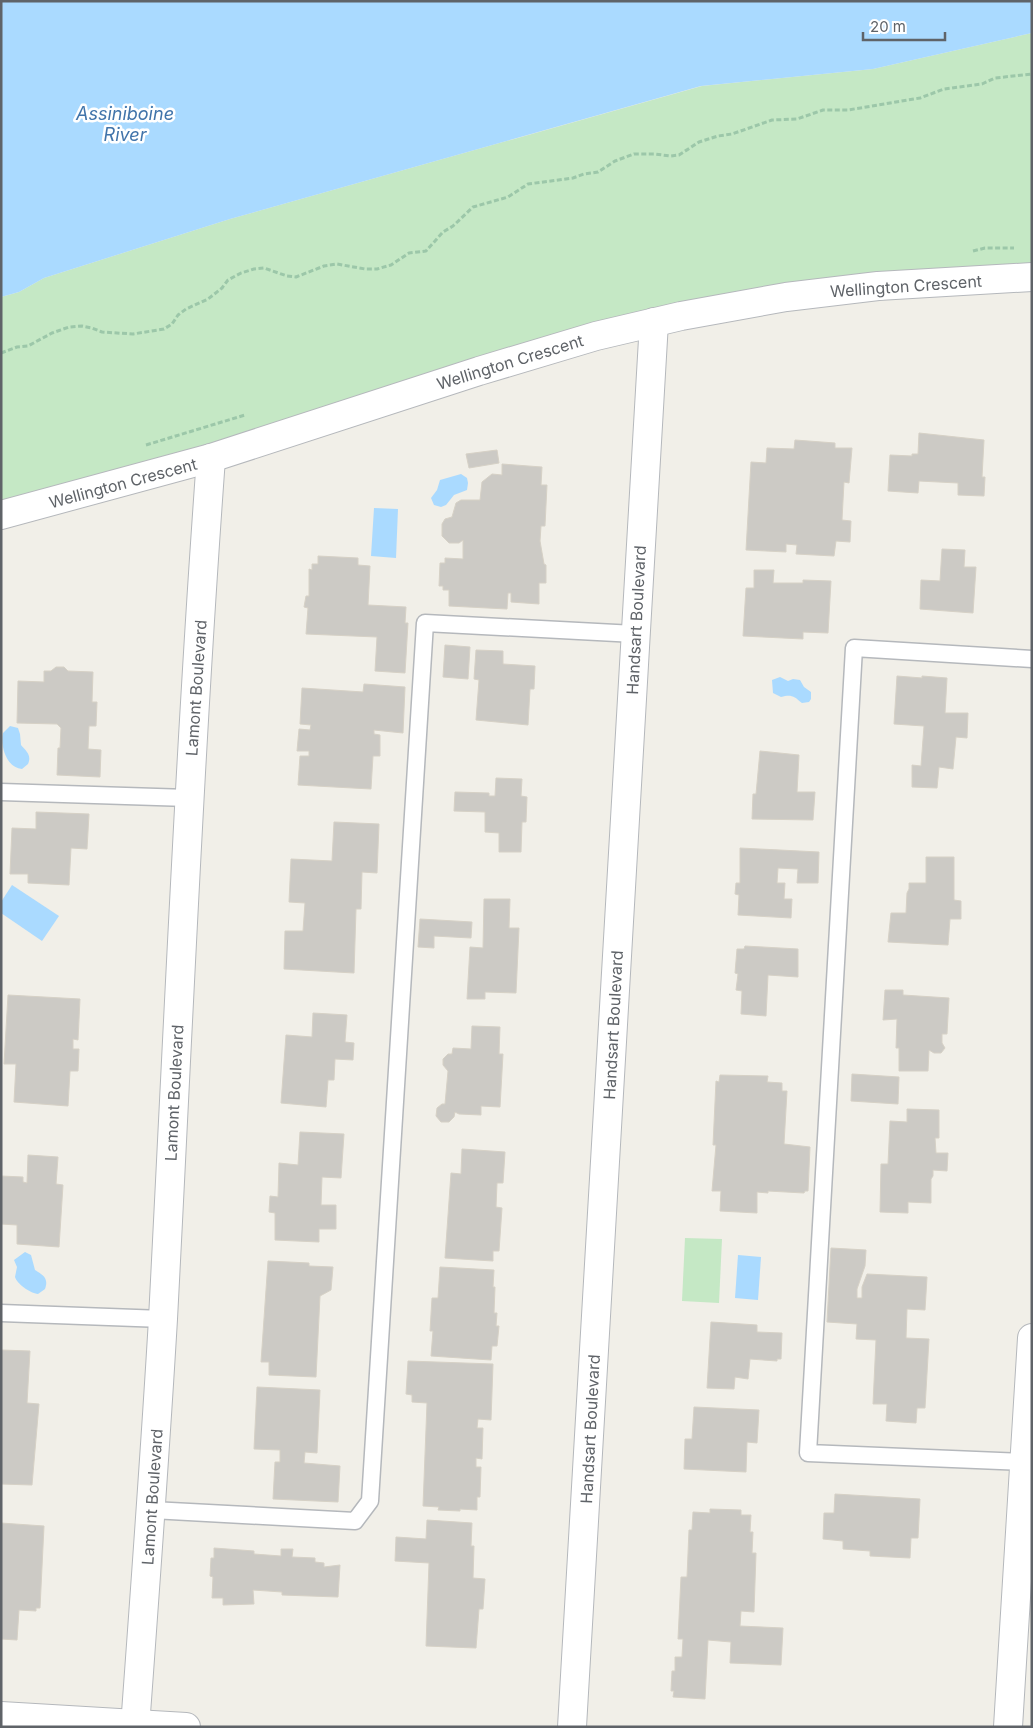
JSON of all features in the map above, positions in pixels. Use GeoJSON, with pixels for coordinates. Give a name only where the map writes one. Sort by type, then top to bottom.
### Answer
{"type":"FeatureCollection","features":[{"type":"Feature","properties":{"kind":"street","name":"Wellington Crescent"},"geometry":{"type":"LineString","coordinates":[[1,515],[211,458],[479,371],[596,336],[654,322],[745,303],[836,290],[1032,277]]}},
{"type":"Feature","properties":{"kind":"street","name":"Handsart Boulevard"},"geometry":{"type":"LineString","coordinates":[[572,1727],[654,322]]}},
{"type":"Feature","properties":{"kind":"street","name":"Lamont Boulevard"},"geometry":{"type":"LineString","coordinates":[[135,1725],[152,1510],[188,798],[211,458]]}},
{"type":"Feature","properties":{"kind":"street"},"geometry":{"type":"LineString","coordinates":[[1008,1727],[1032,1338]]}},
{"type":"Feature","properties":{"kind":"street"},"geometry":{"type":"LineString","coordinates":[[1,1716],[186,1727]]}},
{"type":"Feature","properties":{"kind":"lane"},"geometry":{"type":"LineString","coordinates":[[152,1510],[355,1522],[370,1501],[425,622],[635,634]]}},
{"type":"Feature","properties":{"kind":"lane"},"geometry":{"type":"LineString","coordinates":[[1025,1462],[808,1453],[854,648],[1032,659]]}},
{"type":"Feature","properties":{"kind":"lane"},"geometry":{"type":"LineString","coordinates":[[1,792],[188,798]]}},
{"type":"Feature","properties":{"kind":"lane"},"geometry":{"type":"LineString","coordinates":[[1,1313],[163,1318]]}},
{"type":"Feature","properties":{"kind":"path"},"geometry":{"type":"LineString","coordinates":[[1,353],[17,347],[28,346],[52,333],[70,327],[82,326],[102,332],[133,334],[164,329],[172,324],[178,314],[208,299],[222,288],[228,280],[254,269],[264,268],[286,276],[296,277],[324,266],[337,264],[364,269],[377,269],[390,265],[408,253],[426,251],[443,232],[453,226],[473,207],[508,197],[528,184],[573,178],[598,172],[634,154],[679,155],[698,142],[732,134],[772,120],[797,119],[823,110],[848,110],[920,98],[944,89],[982,84],[995,78],[1032,74]]}},
{"type":"Feature","properties":{"kind":"path"},"geometry":{"type":"LineString","coordinates":[[138,447],[246,415]]}},
{"type":"Feature","properties":{"kind":"green space"},"geometry":{"type":"Polygon","coordinates":[[[1032,33],[1032,280],[786,297],[1,515],[1,297],[19,292],[44,278],[230,219],[702,86],[873,69],[1032,33]]]}},
{"type":"Feature","properties":{"kind":"green space"},"geometry":{"type":"Polygon","coordinates":[[[685,1238],[722,1239],[719,1303],[682,1301],[685,1238]]]}},
{"type":"Feature","properties":{"kind":"water","name":"Assiniboine River"},"geometry":{"type":"Polygon","coordinates":[[[1,1],[1032,1],[1032,33],[873,69],[701,86],[230,219],[44,278],[19,292],[1,297],[1,1]]]}},
{"type":"Feature","properties":{"kind":"water"},"geometry":{"type":"Polygon","coordinates":[[[461,474],[467,478],[467,490],[454,495],[446,505],[441,507],[434,505],[431,498],[437,490],[440,480],[461,474]]]}},
{"type":"Feature","properties":{"kind":"water"},"geometry":{"type":"Polygon","coordinates":[[[374,508],[398,509],[396,558],[371,556],[374,508]]]}},
{"type":"Feature","properties":{"kind":"water"},"geometry":{"type":"Polygon","coordinates":[[[780,677],[788,681],[793,679],[800,680],[804,687],[811,692],[809,702],[802,703],[792,696],[781,697],[773,693],[772,680],[780,677]]]}},
{"type":"Feature","properties":{"kind":"water"},"geometry":{"type":"Polygon","coordinates":[[[10,726],[18,728],[21,745],[29,756],[28,764],[22,769],[12,765],[4,750],[3,733],[10,726]]]}},
{"type":"Feature","properties":{"kind":"water"},"geometry":{"type":"Polygon","coordinates":[[[12,885],[59,916],[42,941],[1,913],[1,902],[12,885]]]}},
{"type":"Feature","properties":{"kind":"water"},"geometry":{"type":"Polygon","coordinates":[[[25,1252],[31,1255],[35,1270],[46,1279],[45,1289],[38,1294],[24,1288],[15,1277],[17,1267],[14,1260],[25,1252]]]}},
{"type":"Feature","properties":{"kind":"water"},"geometry":{"type":"Polygon","coordinates":[[[738,1255],[761,1257],[758,1300],[735,1298],[738,1255]]]}},
{"type":"Feature","properties":{"kind":"building"},"geometry":{"type":"Polygon","coordinates":[[[919,433],[984,440],[982,477],[985,477],[984,496],[958,495],[958,483],[919,481],[918,493],[888,491],[890,455],[912,456],[912,454],[918,454],[919,433]]]}},
{"type":"Feature","properties":{"kind":"building"},"geometry":{"type":"Polygon","coordinates":[[[795,440],[835,443],[835,448],[852,448],[849,483],[844,482],[842,520],[851,521],[850,542],[836,541],[834,556],[796,554],[797,545],[786,544],[786,552],[746,550],[751,462],[766,463],[767,448],[794,449],[795,440]]]}},
{"type":"Feature","properties":{"kind":"building"},"geometry":{"type":"Polygon","coordinates":[[[497,450],[499,463],[469,468],[466,454],[497,450]]]}},
{"type":"Feature","properties":{"kind":"building"},"geometry":{"type":"Polygon","coordinates":[[[502,464],[542,467],[541,485],[547,485],[545,526],[541,526],[540,541],[544,564],[546,565],[546,583],[539,583],[539,604],[511,602],[511,593],[508,593],[507,609],[449,606],[449,590],[443,590],[443,586],[439,586],[440,563],[445,563],[445,558],[463,559],[463,540],[459,543],[449,543],[442,536],[442,524],[445,519],[452,517],[456,503],[461,500],[480,500],[482,482],[492,474],[502,475],[502,464]]]}},
{"type":"Feature","properties":{"kind":"building"},"geometry":{"type":"Polygon","coordinates":[[[942,549],[965,550],[964,567],[976,567],[973,613],[920,609],[921,580],[940,581],[942,549]]]}},
{"type":"Feature","properties":{"kind":"building"},"geometry":{"type":"Polygon","coordinates":[[[318,556],[358,558],[358,565],[370,566],[368,605],[406,607],[405,623],[408,623],[405,673],[375,671],[377,637],[306,634],[308,608],[304,607],[306,596],[309,596],[309,569],[312,570],[312,564],[318,564],[318,556]]]}},
{"type":"Feature","properties":{"kind":"building"},"geometry":{"type":"Polygon","coordinates":[[[754,570],[774,570],[773,583],[803,583],[803,580],[831,581],[828,633],[803,632],[803,639],[743,636],[746,588],[754,588],[754,570]]]}},
{"type":"Feature","properties":{"kind":"building"},"geometry":{"type":"Polygon","coordinates":[[[445,645],[470,647],[468,679],[443,677],[445,645]]]}},
{"type":"Feature","properties":{"kind":"building"},"geometry":{"type":"Polygon","coordinates":[[[476,650],[503,651],[503,664],[535,666],[534,689],[530,689],[528,725],[476,720],[479,680],[474,679],[476,650]]]}},
{"type":"Feature","properties":{"kind":"building"},"geometry":{"type":"Polygon","coordinates":[[[56,667],[64,667],[68,671],[93,672],[92,702],[97,702],[96,726],[89,726],[88,749],[101,750],[100,777],[57,775],[61,728],[57,724],[17,723],[18,681],[44,682],[44,671],[51,671],[56,667]]]}},
{"type":"Feature","properties":{"kind":"building"},"geometry":{"type":"Polygon","coordinates":[[[897,676],[947,678],[945,713],[968,713],[967,738],[956,737],[953,769],[939,767],[937,788],[912,787],[912,765],[921,766],[924,726],[894,724],[897,676]]]}},
{"type":"Feature","properties":{"kind":"building"},"geometry":{"type":"Polygon","coordinates":[[[364,684],[405,687],[403,733],[374,730],[374,734],[380,735],[380,756],[373,756],[371,789],[298,785],[300,756],[309,756],[309,751],[297,751],[299,729],[310,730],[311,725],[300,724],[302,688],[363,692],[364,684]]]}},
{"type":"Feature","properties":{"kind":"building"},"geometry":{"type":"Polygon","coordinates":[[[760,751],[799,755],[797,792],[815,792],[813,820],[752,819],[753,794],[756,794],[760,751]]]}},
{"type":"Feature","properties":{"kind":"building"},"geometry":{"type":"Polygon","coordinates":[[[496,778],[522,779],[521,796],[527,797],[526,822],[522,822],[521,852],[499,852],[499,833],[485,832],[485,812],[454,811],[455,792],[489,793],[489,796],[495,796],[496,778]]]}},
{"type":"Feature","properties":{"kind":"building"},"geometry":{"type":"Polygon","coordinates":[[[36,812],[89,814],[87,849],[71,848],[69,885],[28,883],[28,874],[10,874],[12,828],[36,829],[36,812]]]}},
{"type":"Feature","properties":{"kind":"building"},"geometry":{"type":"Polygon","coordinates":[[[334,822],[379,824],[377,873],[362,872],[361,909],[356,909],[354,973],[284,969],[285,931],[303,931],[305,903],[289,902],[291,859],[332,861],[334,822]]]}},
{"type":"Feature","properties":{"kind":"building"},"geometry":{"type":"Polygon","coordinates":[[[740,848],[819,852],[818,883],[797,883],[798,869],[778,868],[777,883],[785,883],[784,899],[792,899],[791,918],[738,915],[739,895],[735,894],[736,883],[740,883],[740,848]]]}},
{"type":"Feature","properties":{"kind":"building"},"geometry":{"type":"Polygon","coordinates":[[[926,857],[954,857],[954,900],[961,901],[961,919],[950,919],[948,945],[888,942],[891,913],[906,913],[909,883],[926,883],[926,857]]]}},
{"type":"Feature","properties":{"kind":"building"},"geometry":{"type":"Polygon","coordinates":[[[484,899],[510,899],[509,928],[519,928],[516,993],[485,992],[485,999],[467,999],[470,947],[483,948],[484,899]]]}},
{"type":"Feature","properties":{"kind":"building"},"geometry":{"type":"Polygon","coordinates":[[[420,919],[472,922],[471,938],[434,936],[434,948],[418,947],[420,919]]]}},
{"type":"Feature","properties":{"kind":"building"},"geometry":{"type":"Polygon","coordinates":[[[745,946],[798,949],[798,977],[768,975],[766,1016],[741,1014],[742,991],[736,990],[738,974],[735,973],[737,949],[744,949],[745,946]]]}},
{"type":"Feature","properties":{"kind":"building"},"geometry":{"type":"Polygon","coordinates":[[[885,990],[903,990],[903,995],[949,998],[947,1034],[942,1034],[942,1043],[945,1048],[941,1053],[934,1053],[929,1050],[928,1071],[899,1071],[899,1048],[896,1048],[897,1019],[883,1020],[885,990]]]}},
{"type":"Feature","properties":{"kind":"building"},"geometry":{"type":"Polygon","coordinates":[[[8,995],[80,999],[78,1040],[73,1039],[73,1049],[79,1049],[78,1071],[70,1071],[68,1106],[14,1102],[16,1064],[4,1064],[8,995]]]}},
{"type":"Feature","properties":{"kind":"building"},"geometry":{"type":"Polygon","coordinates":[[[313,1013],[347,1015],[345,1042],[354,1043],[353,1060],[335,1059],[334,1080],[328,1080],[326,1107],[281,1103],[286,1035],[312,1037],[313,1013]]]}},
{"type":"Feature","properties":{"kind":"building"},"geometry":{"type":"Polygon","coordinates":[[[472,1026],[500,1027],[499,1054],[503,1054],[500,1107],[481,1106],[481,1115],[459,1114],[455,1112],[454,1117],[449,1122],[441,1122],[436,1116],[437,1108],[445,1104],[448,1071],[443,1065],[443,1059],[448,1054],[452,1054],[453,1048],[471,1049],[472,1026]]]}},
{"type":"Feature","properties":{"kind":"building"},"geometry":{"type":"Polygon","coordinates":[[[852,1074],[899,1077],[898,1104],[851,1101],[852,1074]]]}},
{"type":"Feature","properties":{"kind":"building"},"geometry":{"type":"Polygon","coordinates":[[[720,1075],[768,1076],[767,1082],[782,1083],[782,1091],[787,1091],[784,1144],[810,1147],[808,1191],[804,1193],[757,1192],[757,1213],[720,1211],[721,1191],[712,1191],[716,1145],[713,1145],[716,1081],[719,1082],[720,1075]]]}},
{"type":"Feature","properties":{"kind":"building"},"geometry":{"type":"Polygon","coordinates":[[[907,1109],[939,1110],[939,1138],[935,1138],[936,1153],[948,1153],[947,1171],[933,1170],[931,1203],[908,1202],[908,1213],[880,1212],[881,1164],[888,1164],[890,1121],[907,1122],[907,1109]]]}},
{"type":"Feature","properties":{"kind":"building"},"geometry":{"type":"Polygon","coordinates":[[[300,1132],[344,1134],[341,1178],[322,1177],[321,1205],[336,1205],[336,1229],[319,1229],[319,1242],[275,1240],[275,1213],[269,1212],[270,1196],[278,1197],[279,1163],[298,1165],[300,1132]]]}},
{"type":"Feature","properties":{"kind":"building"},"geometry":{"type":"Polygon","coordinates":[[[462,1149],[505,1152],[503,1183],[497,1183],[496,1207],[502,1208],[499,1251],[493,1251],[493,1261],[445,1258],[451,1173],[461,1174],[462,1149]]]}},
{"type":"Feature","properties":{"kind":"building"},"geometry":{"type":"Polygon","coordinates":[[[28,1155],[58,1157],[56,1184],[63,1185],[59,1247],[17,1244],[17,1225],[1,1224],[1,1176],[23,1177],[23,1182],[27,1183],[28,1155]]]}},
{"type":"Feature","properties":{"kind":"building"},"geometry":{"type":"Polygon","coordinates":[[[831,1248],[866,1250],[865,1266],[857,1289],[857,1298],[862,1298],[862,1287],[867,1274],[927,1277],[925,1310],[907,1309],[906,1338],[929,1339],[925,1408],[917,1408],[916,1423],[886,1421],[887,1404],[873,1404],[876,1340],[856,1339],[857,1324],[827,1322],[831,1248]]]}},
{"type":"Feature","properties":{"kind":"building"},"geometry":{"type":"Polygon","coordinates":[[[268,1261],[309,1263],[309,1266],[333,1267],[331,1290],[320,1296],[316,1377],[269,1375],[269,1362],[261,1362],[268,1261]]]}},
{"type":"Feature","properties":{"kind":"building"},"geometry":{"type":"Polygon","coordinates":[[[440,1267],[494,1270],[494,1313],[497,1313],[496,1326],[499,1326],[497,1346],[492,1346],[491,1360],[431,1356],[433,1331],[430,1331],[432,1298],[438,1298],[440,1267]]]}},
{"type":"Feature","properties":{"kind":"building"},"geometry":{"type":"Polygon","coordinates":[[[711,1322],[757,1325],[757,1332],[782,1333],[781,1359],[777,1359],[777,1361],[750,1359],[748,1379],[735,1377],[734,1389],[707,1388],[711,1322]]]}},
{"type":"Feature","properties":{"kind":"building"},"geometry":{"type":"Polygon","coordinates":[[[1,1350],[30,1351],[27,1403],[39,1404],[32,1485],[1,1484],[1,1350]]]}},
{"type":"Feature","properties":{"kind":"building"},"geometry":{"type":"Polygon","coordinates":[[[408,1361],[493,1364],[491,1420],[478,1419],[477,1428],[483,1428],[482,1459],[476,1458],[476,1467],[481,1467],[480,1497],[477,1497],[477,1510],[438,1510],[439,1507],[423,1506],[427,1403],[412,1402],[412,1395],[406,1394],[408,1361]]]}},
{"type":"Feature","properties":{"kind":"building"},"geometry":{"type":"Polygon","coordinates":[[[257,1387],[320,1390],[317,1453],[305,1452],[304,1463],[340,1466],[338,1502],[273,1499],[275,1462],[280,1462],[280,1450],[254,1449],[257,1387]]]}},
{"type":"Feature","properties":{"kind":"building"},"geometry":{"type":"Polygon","coordinates":[[[694,1407],[759,1410],[757,1443],[747,1442],[746,1472],[684,1469],[685,1439],[692,1439],[694,1407]]]}},
{"type":"Feature","properties":{"kind":"building"},"geometry":{"type":"Polygon","coordinates":[[[835,1494],[920,1499],[918,1538],[911,1538],[910,1558],[870,1556],[870,1551],[843,1549],[843,1541],[823,1539],[824,1513],[834,1513],[835,1494]]]}},
{"type":"Feature","properties":{"kind":"building"},"geometry":{"type":"Polygon","coordinates":[[[710,1509],[741,1510],[741,1515],[751,1515],[750,1532],[753,1532],[752,1553],[756,1553],[754,1612],[741,1611],[740,1626],[783,1628],[781,1665],[730,1663],[731,1642],[708,1640],[705,1699],[673,1697],[674,1691],[671,1691],[672,1671],[675,1671],[675,1657],[682,1657],[683,1639],[678,1639],[681,1577],[687,1577],[689,1530],[692,1530],[693,1512],[710,1513],[710,1509]]]}},
{"type":"Feature","properties":{"kind":"building"},"geometry":{"type":"Polygon","coordinates":[[[427,1520],[472,1523],[471,1546],[474,1546],[473,1578],[485,1579],[483,1609],[479,1609],[476,1648],[426,1646],[429,1563],[395,1561],[396,1537],[426,1539],[427,1520]]]}},
{"type":"Feature","properties":{"kind":"building"},"geometry":{"type":"Polygon","coordinates":[[[1,1523],[44,1526],[40,1608],[36,1608],[36,1611],[19,1610],[17,1640],[1,1639],[1,1523]]]}},
{"type":"Feature","properties":{"kind":"building"},"geometry":{"type":"Polygon","coordinates":[[[214,1548],[254,1551],[254,1554],[281,1556],[281,1549],[293,1549],[292,1557],[315,1558],[315,1562],[324,1563],[324,1567],[340,1565],[338,1597],[282,1595],[282,1592],[253,1590],[254,1604],[223,1605],[223,1598],[212,1598],[213,1577],[210,1576],[211,1558],[214,1558],[214,1548]]]}}]}
